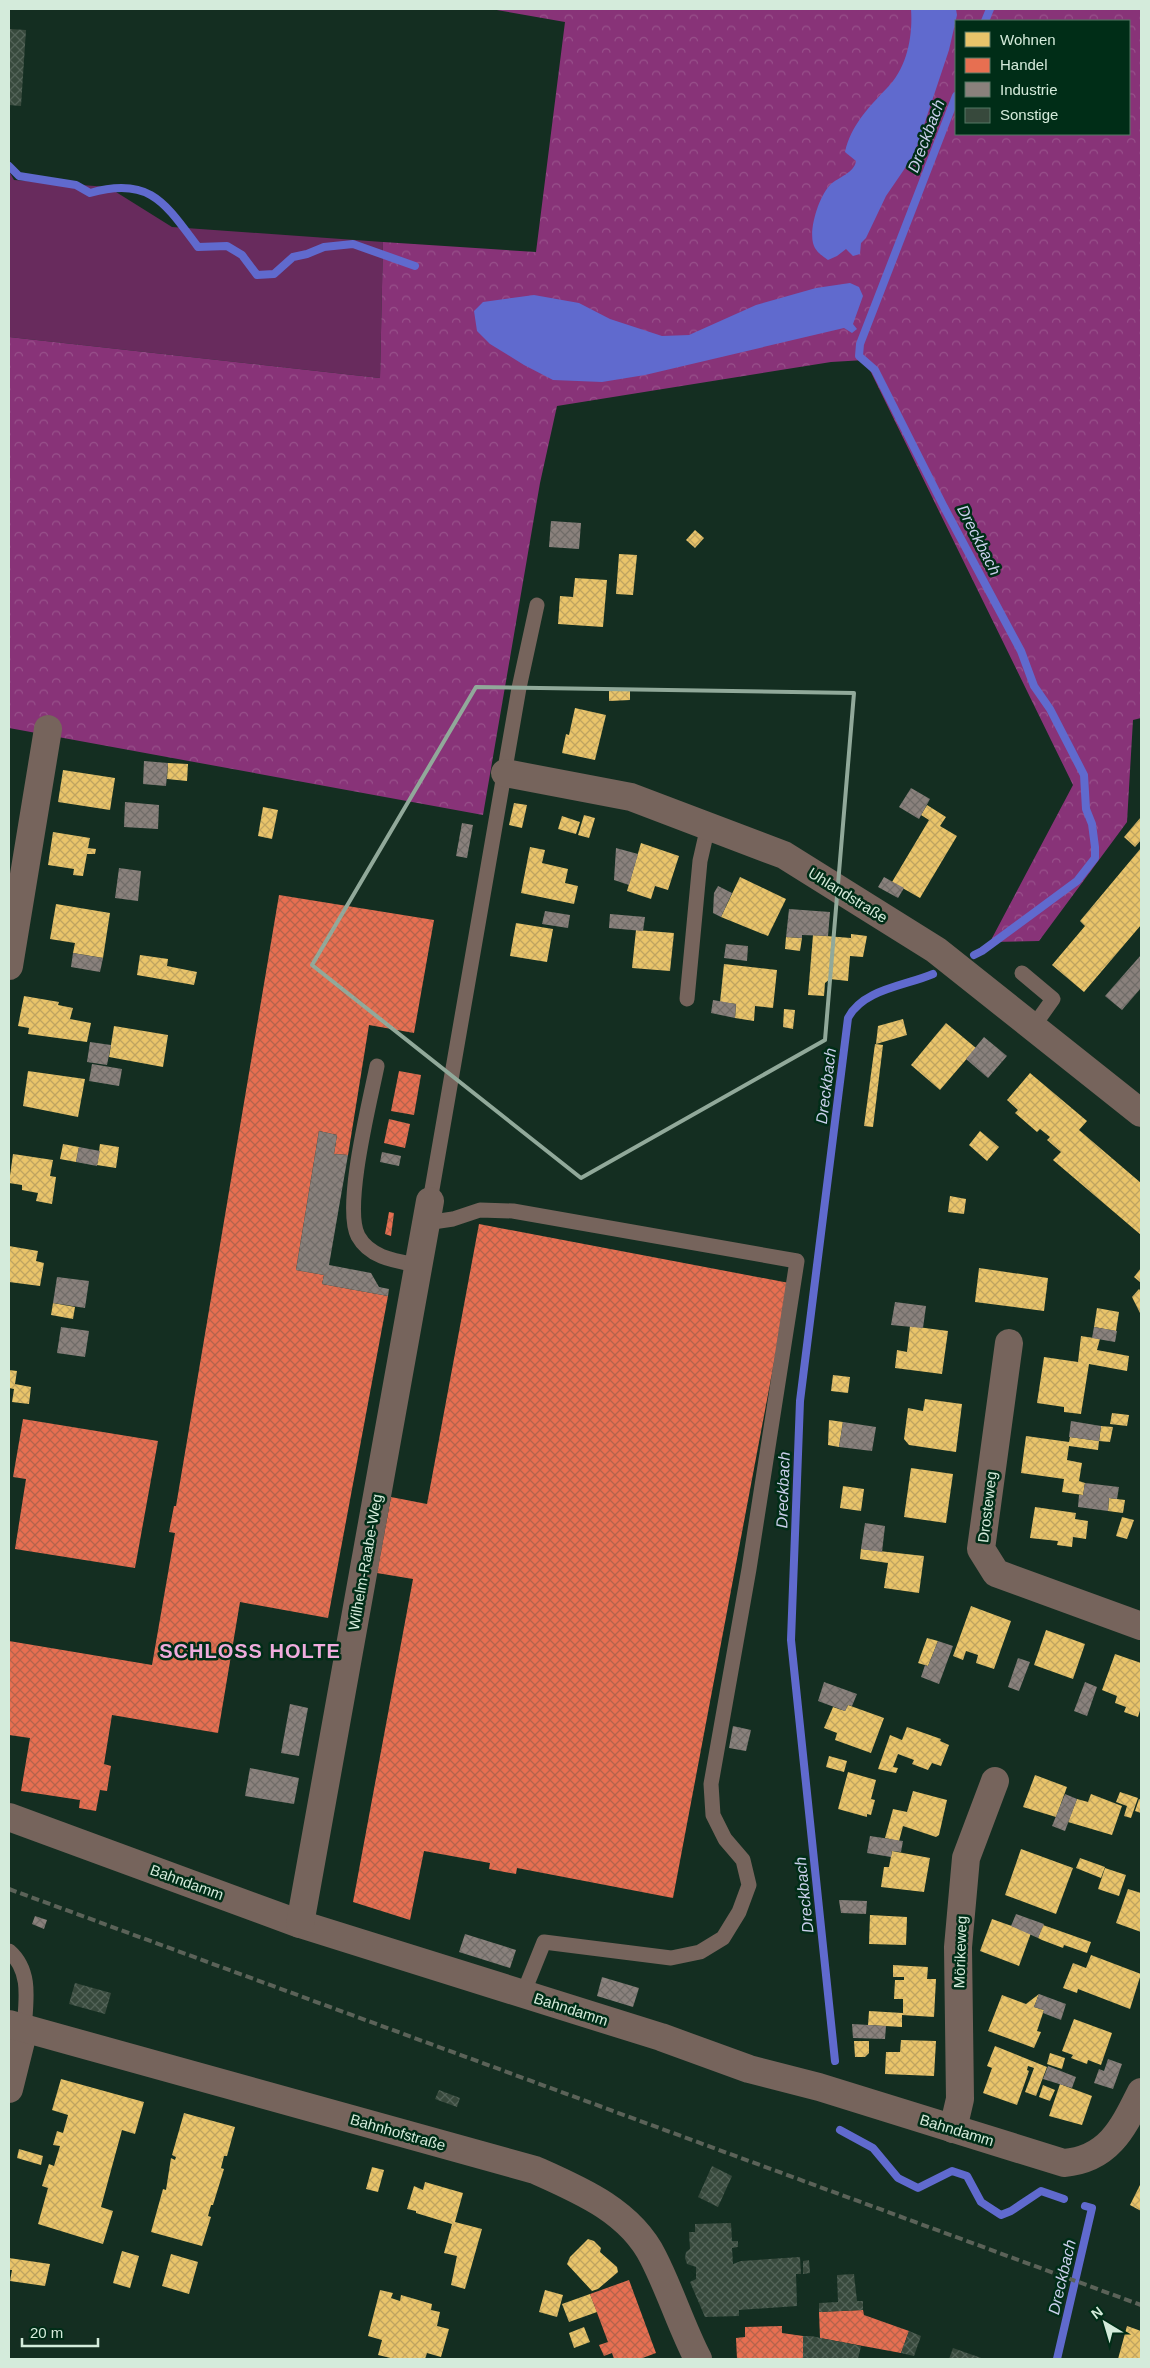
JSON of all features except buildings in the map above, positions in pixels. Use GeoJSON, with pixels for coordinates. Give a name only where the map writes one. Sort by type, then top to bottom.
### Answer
{"type":"FeatureCollection","features":[{"type":"Feature","properties":{"kind":"street"},"geometry":{"type":"LineString","coordinates":[[9,966],[48,729]]}},
{"type":"Feature","properties":{"kind":"street","name":"Uhlandstraße"},"geometry":{"type":"LineString","coordinates":[[505,773],[631,797],[784,855],[936,950],[1141,1113]]}},
{"type":"Feature","properties":{"kind":"street","name":"Wilhelm-Raabe-Weg"},"geometry":{"type":"LineString","coordinates":[[300,1924],[428,1212]]}},
{"type":"Feature","properties":{"kind":"street","name":"Drosteweg"},"geometry":{"type":"LineString","coordinates":[[1010,1343],[981,1549],[996,1573],[1141,1626]]}},
{"type":"Feature","properties":{"kind":"street","name":"Mörikeweg"},"geometry":{"type":"LineString","coordinates":[[953,2128],[960,2099],[958,1947],[966,1858],[995,1781]]}},
{"type":"Feature","properties":{"kind":"street","name":"Bahndamm"},"geometry":{"type":"LineString","coordinates":[[9,1817],[300,1924],[661,2037],[749,2069],[819,2088],[1064,2163],[1078,2161],[1105,2148],[1126,2122],[1141,2092]]}},
{"type":"Feature","properties":{"kind":"street"},"geometry":{"type":"LineString","coordinates":[[9,2089],[16,2026]]}},
{"type":"Feature","properties":{"kind":"street","name":"Bahnhofstraße"},"geometry":{"type":"LineString","coordinates":[[16,2026],[535,2170],[582,2191],[614,2212],[642,2241],[653,2256],[698,2359]]}},
{"type":"Feature","properties":{"kind":"lane"},"geometry":{"type":"LineString","coordinates":[[523,1994],[544,1942],[671,1958],[700,1952],[723,1938],[739,1912],[749,1886],[743,1860],[725,1839],[713,1815],[711,1784],[750,1570],[797,1261],[513,1211],[480,1210],[453,1219],[428,1212],[505,773],[518,688],[537,605]]}},
{"type":"Feature","properties":{"kind":"lane"},"geometry":{"type":"LineString","coordinates":[[687,1000],[700,861],[708,826]]}},
{"type":"Feature","properties":{"kind":"lane"},"geometry":{"type":"LineString","coordinates":[[1022,973],[1053,998],[1033,1026]]}},
{"type":"Feature","properties":{"kind":"lane"},"geometry":{"type":"LineString","coordinates":[[376,1066],[358,1164],[354,1215],[358,1236],[373,1252],[390,1260],[418,1265]]}},
{"type":"Feature","properties":{"kind":"lane"},"geometry":{"type":"LineString","coordinates":[[9,1951],[25,1975],[27,1993],[16,2026]]}},
{"type":"Feature","properties":{"kind":"highlighted area"},"geometry":{"type":"Polygon","coordinates":[[[476,687],[854,693],[825,1040],[581,1178],[312,965],[476,687]]]}},
{"type":"Feature","properties":{"kind":"shaded area"},"geometry":{"type":"Polygon","coordinates":[[[9,171],[14,180],[108,187],[172,227],[383,242],[380,378],[9,337],[9,171]]]}},
{"type":"Feature","properties":{"kind":"green space"},"geometry":{"type":"Polygon","coordinates":[[[491,9],[1141,9],[1141,718],[1133,720],[1127,822],[1039,941],[990,942],[1073,785],[865,360],[831,362],[557,406],[540,483],[483,815],[9,728],[9,337],[380,378],[383,242],[536,252],[565,22],[491,9]]]}},
{"type":"Feature","properties":{"kind":"water"},"geometry":{"type":"Polygon","coordinates":[[[911,9],[956,9],[957,15],[949,50],[914,155],[886,196],[866,238],[861,243],[860,254],[853,256],[846,249],[828,260],[817,251],[813,243],[812,236],[816,211],[823,195],[831,184],[849,172],[855,165],[856,161],[845,152],[848,142],[856,125],[867,109],[894,80],[899,71],[910,41],[911,9]]]}},
{"type":"Feature","properties":{"kind":"water"},"geometry":{"type":"Polygon","coordinates":[[[850,283],[859,287],[863,296],[853,324],[857,329],[852,333],[844,328],[645,375],[602,382],[553,380],[524,365],[490,344],[477,331],[474,311],[483,302],[534,295],[579,303],[610,319],[662,336],[689,335],[756,305],[816,288],[850,283]]]}},
{"type":"Feature","properties":{"kind":"waterway","name":"Dreckbach"},"geometry":{"type":"LineString","coordinates":[[985,20],[990,9]]}},
{"type":"Feature","properties":{"kind":"waterway","name":"Dreckbach"},"geometry":{"type":"LineString","coordinates":[[955,99],[860,344],[859,356],[875,370],[944,507],[1021,651],[1034,686],[1050,709],[1084,775],[1086,809],[1092,824],[1095,847],[1095,858],[1077,881],[974,955]]}},
{"type":"Feature","properties":{"kind":"waterway"},"geometry":{"type":"LineString","coordinates":[[9,166],[19,176],[76,185],[90,193],[128,188],[142,191],[154,197],[165,206],[198,247],[227,246],[242,255],[257,275],[274,274],[293,257],[324,247],[353,244],[415,266]]}},
{"type":"Feature","properties":{"kind":"waterway","name":"Dreckbach"},"geometry":{"type":"LineString","coordinates":[[835,2061],[791,1640],[800,1401],[848,1018],[855,1008],[874,994],[933,974]]}},
{"type":"Feature","properties":{"kind":"waterway","name":"Dreckbach"},"geometry":{"type":"LineString","coordinates":[[840,2130],[873,2148],[898,2178],[918,2188],[952,2171],[967,2176],[981,2202],[1001,2215],[1011,2211],[1041,2191],[1064,2199]]}},
{"type":"Feature","properties":{"kind":"waterway","name":"Dreckbach"},"geometry":{"type":"LineString","coordinates":[[1057,2359],[1092,2208],[1085,2206]]}},
{"type":"Feature","properties":{"kind":"railway"},"geometry":{"type":"LineString","coordinates":[[9,1889],[1141,2305]]}},
{"type":"Feature","properties":{"kind":"district","name":"SCHLOSS HOLTE"},"geometry":{"type":"Point","coordinates":[250,1651]}}]}
